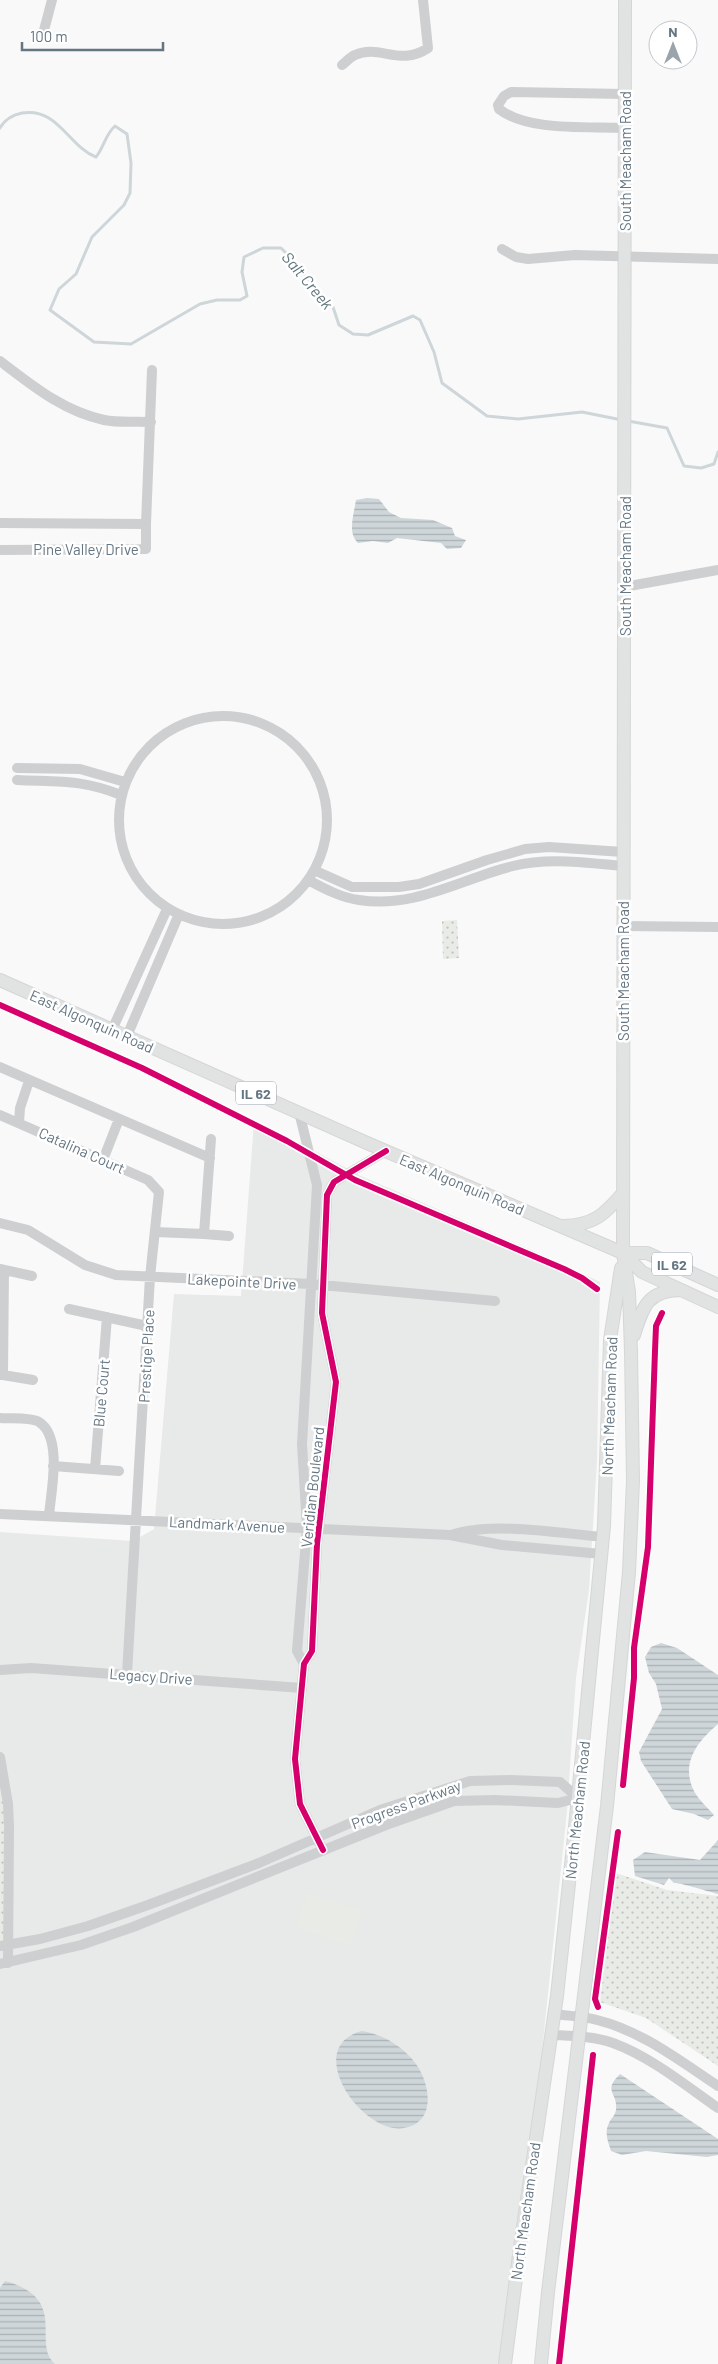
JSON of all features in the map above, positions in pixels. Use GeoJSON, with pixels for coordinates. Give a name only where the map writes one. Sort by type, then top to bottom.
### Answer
{"type":"FeatureCollection","features":[{"type":"Feature","properties":{"kind":"main road","name":"South Meacham Road"},"geometry":{"type":"LineString","coordinates":[[623,1131],[626,0]]}},
{"type":"Feature","properties":{"kind":"main road","name":"East Algonquin Road"},"geometry":{"type":"LineString","coordinates":[[0,980],[386,1151],[623,1253],[642,1272],[718,1307]]}},
{"type":"Feature","properties":{"kind":"main road","name":"North Meacham Road"},"geometry":{"type":"LineString","coordinates":[[505,2364],[520,2247],[555,2014],[602,1554],[610,1340],[623,1253],[623,1131]]}},
{"type":"Feature","properties":{"kind":"main road"},"geometry":{"type":"LineString","coordinates":[[560,1226],[585,1223],[599,1218],[623,1193]]}},
{"type":"Feature","properties":{"kind":"main road","name":"East Algonquin Road"},"geometry":{"type":"LineString","coordinates":[[623,1253],[647,1253],[718,1285]]}},
{"type":"Feature","properties":{"kind":"main road","name":"North Meacham Road"},"geometry":{"type":"LineString","coordinates":[[541,2364],[548,2292],[607,1806],[629,1572],[634,1482],[629,1292],[623,1253]]}},
{"type":"Feature","properties":{"kind":"main road"},"geometry":{"type":"LineString","coordinates":[[631,1342],[647,1302],[660,1293],[681,1290]]}},
{"type":"Feature","properties":{"kind":"street"},"geometry":{"type":"LineString","coordinates":[[43,34],[52,0]]}},
{"type":"Feature","properties":{"kind":"street"},"geometry":{"type":"LineString","coordinates":[[342,65],[354,56],[369,53],[407,57],[418,55],[428,48],[423,0]]}},
{"type":"Feature","properties":{"kind":"street"},"geometry":{"type":"LineString","coordinates":[[625,94],[511,92],[504,96],[498,105],[499,109],[505,114],[532,123],[625,128]]}},
{"type":"Feature","properties":{"kind":"street"},"geometry":{"type":"LineString","coordinates":[[502,249],[516,257],[528,259],[575,255],[624,258],[718,259]]}},
{"type":"Feature","properties":{"kind":"street"},"geometry":{"type":"LineString","coordinates":[[0,361],[54,402],[77,412],[105,420],[151,422]]}},
{"type":"Feature","properties":{"kind":"street","name":"Pine Valley Drive"},"geometry":{"type":"LineString","coordinates":[[0,550],[146,549],[152,370]]}},
{"type":"Feature","properties":{"kind":"street","name":"Pine Valley Drive"},"geometry":{"type":"LineString","coordinates":[[0,523],[146,524]]}},
{"type":"Feature","properties":{"kind":"street"},"geometry":{"type":"LineString","coordinates":[[624,587],[718,570]]}},
{"type":"Feature","properties":{"kind":"street"},"geometry":{"type":"LineString","coordinates":[[223,715],[246,717],[261,722],[292,742],[319,775],[326,802],[322,848],[316,871],[310,881],[283,905],[253,919],[217,923],[197,920],[167,909],[140,883],[129,867],[119,832],[121,795],[125,782],[140,756],[154,740],[171,728],[208,716],[223,715]]}},
{"type":"Feature","properties":{"kind":"street"},"geometry":{"type":"LineString","coordinates":[[17,768],[80,769],[125,782]]}},
{"type":"Feature","properties":{"kind":"street"},"geometry":{"type":"LineString","coordinates":[[17,780],[79,782],[96,785],[121,795]]}},
{"type":"Feature","properties":{"kind":"street"},"geometry":{"type":"LineString","coordinates":[[316,871],[352,886],[399,887],[419,884],[524,849],[549,847],[623,852]]}},
{"type":"Feature","properties":{"kind":"street"},"geometry":{"type":"LineString","coordinates":[[310,881],[339,895],[358,900],[385,903],[419,898],[479,877],[546,861],[623,866]]}},
{"type":"Feature","properties":{"kind":"street"},"geometry":{"type":"LineString","coordinates":[[112,1030],[131,992],[167,909]]}},
{"type":"Feature","properties":{"kind":"street"},"geometry":{"type":"LineString","coordinates":[[127,1036],[179,914]]}},
{"type":"Feature","properties":{"kind":"street"},"geometry":{"type":"LineString","coordinates":[[623,926],[718,927]]}},
{"type":"Feature","properties":{"kind":"street"},"geometry":{"type":"LineString","coordinates":[[0,1067],[210,1158]]}},
{"type":"Feature","properties":{"kind":"street"},"geometry":{"type":"LineString","coordinates":[[19,1123],[20,1108],[29,1080]]}},
{"type":"Feature","properties":{"kind":"street","name":"Veridian Boulevard"},"geometry":{"type":"LineString","coordinates":[[299,1112],[317,1185],[302,1444],[307,1528],[297,1650],[304,1664]]}},
{"type":"Feature","properties":{"kind":"street","name":"Catalina Court"},"geometry":{"type":"LineString","coordinates":[[0,1115],[148,1180],[159,1192]]}},
{"type":"Feature","properties":{"kind":"street"},"geometry":{"type":"LineString","coordinates":[[103,1160],[119,1119]]}},
{"type":"Feature","properties":{"kind":"street"},"geometry":{"type":"LineString","coordinates":[[204,1234],[211,1139]]}},
{"type":"Feature","properties":{"kind":"street","name":"Veridian Boulevard"},"geometry":{"type":"LineString","coordinates":[[323,1850],[300,1804],[295,1760],[304,1664],[312,1652],[320,1529],[336,1382],[322,1314],[327,1196],[334,1182],[386,1151]]}},
{"type":"Feature","properties":{"kind":"street","name":"Prestige Place"},"geometry":{"type":"LineString","coordinates":[[127,1674],[138,1520],[150,1277],[159,1192]]}},
{"type":"Feature","properties":{"kind":"street","name":"Lakepointe Drive"},"geometry":{"type":"LineString","coordinates":[[0,1223],[28,1230],[85,1265],[116,1275],[311,1284],[495,1301]]}},
{"type":"Feature","properties":{"kind":"street"},"geometry":{"type":"LineString","coordinates":[[155,1232],[230,1236]]}},
{"type":"Feature","properties":{"kind":"street"},"geometry":{"type":"LineString","coordinates":[[32,1276],[2,1270],[1,1375],[33,1380]]}},
{"type":"Feature","properties":{"kind":"street"},"geometry":{"type":"LineString","coordinates":[[69,1309],[147,1326]]}},
{"type":"Feature","properties":{"kind":"street","name":"Blue Court"},"geometry":{"type":"LineString","coordinates":[[95,1469],[108,1317]]}},
{"type":"Feature","properties":{"kind":"street"},"geometry":{"type":"LineString","coordinates":[[0,1418],[38,1422],[48,1432],[54,1451],[49,1515]]}},
{"type":"Feature","properties":{"kind":"street"},"geometry":{"type":"LineString","coordinates":[[53,1466],[119,1471]]}},
{"type":"Feature","properties":{"kind":"street","name":"Landmark Avenue"},"geometry":{"type":"LineString","coordinates":[[0,1514],[450,1535],[502,1545],[602,1554]]}},
{"type":"Feature","properties":{"kind":"street"},"geometry":{"type":"LineString","coordinates":[[450,1535],[468,1530],[502,1529],[603,1536]]}},
{"type":"Feature","properties":{"kind":"street","name":"Legacy Drive"},"geometry":{"type":"LineString","coordinates":[[0,1670],[32,1668],[302,1688]]}},
{"type":"Feature","properties":{"kind":"street"},"geometry":{"type":"LineString","coordinates":[[0,1757],[8,1804],[9,1826],[4,1964]]}},
{"type":"Feature","properties":{"kind":"street","name":"Progress Parkway"},"geometry":{"type":"LineString","coordinates":[[4,1946],[88,1926],[148,1905],[259,1863],[380,1810],[470,1781],[560,1782],[578,1798]]}},
{"type":"Feature","properties":{"kind":"street","name":"Progress Parkway"},"geometry":{"type":"LineString","coordinates":[[4,1964],[81,1945],[133,1927],[386,1825],[454,1801],[495,1800],[541,1804],[558,1803],[578,1798]]}},
{"type":"Feature","properties":{"kind":"street"},"geometry":{"type":"LineString","coordinates":[[555,2014],[606,2023],[641,2037],[718,2086]]}},
{"type":"Feature","properties":{"kind":"street"},"geometry":{"type":"LineString","coordinates":[[552,2035],[612,2042],[635,2053],[718,2108]]}},
{"type":"Feature","properties":{"kind":"shaded area"},"geometry":{"type":"Polygon","coordinates":[[[367,498],[379,499],[389,512],[401,518],[433,520],[452,528],[455,536],[466,540],[461,548],[447,549],[441,543],[397,538],[388,543],[373,541],[358,543],[352,529],[356,500],[367,498]]]}},
{"type":"Feature","properties":{"kind":"shaded area"},"geometry":{"type":"Polygon","coordinates":[[[457,920],[459,958],[443,959],[442,921],[457,920]]]}},
{"type":"Feature","properties":{"kind":"shaded area"},"geometry":{"type":"Polygon","coordinates":[[[254,1122],[289,1137],[359,1175],[559,1262],[600,1282],[597,1461],[589,1590],[576,1678],[567,1811],[521,2253],[512,2364],[0,2364],[0,1532],[133,1541],[154,1529],[174,1294],[241,1296],[254,1122]]]}},
{"type":"Feature","properties":{"kind":"shaded area"},"geometry":{"type":"Polygon","coordinates":[[[661,1643],[677,1648],[718,1675],[718,1724],[693,1753],[689,1771],[694,1791],[714,1815],[708,1820],[694,1814],[672,1809],[641,1761],[639,1752],[662,1709],[656,1684],[649,1673],[645,1657],[651,1647],[661,1643]]]}},
{"type":"Feature","properties":{"kind":"shaded area"},"geometry":{"type":"Polygon","coordinates":[[[0,1757],[3,1767],[9,1945],[0,1946],[0,1757]]]}},
{"type":"Feature","properties":{"kind":"shaded area"},"geometry":{"type":"Polygon","coordinates":[[[718,1840],[718,1894],[674,1883],[669,1878],[664,1885],[635,1876],[633,1860],[645,1852],[700,1860],[718,1840]]]}},
{"type":"Feature","properties":{"kind":"shaded area"},"geometry":{"type":"Polygon","coordinates":[[[616,1873],[667,1890],[718,1896],[718,2066],[646,2018],[600,2002],[616,1873]]]}},
{"type":"Feature","properties":{"kind":"shaded area"},"geometry":{"type":"Polygon","coordinates":[[[307,1893],[362,1910],[351,1946],[296,1928],[307,1893]]]}},
{"type":"Feature","properties":{"kind":"shaded area"},"geometry":{"type":"Polygon","coordinates":[[[362,2031],[377,2035],[398,2046],[411,2058],[421,2073],[425,2082],[428,2102],[426,2111],[414,2125],[404,2128],[388,2126],[371,2118],[356,2105],[344,2088],[337,2071],[337,2054],[345,2040],[362,2031]]]}},
{"type":"Feature","properties":{"kind":"shaded area"},"geometry":{"type":"Polygon","coordinates":[[[620,2074],[718,2139],[718,2155],[707,2157],[646,2151],[622,2155],[611,2151],[607,2130],[615,2114],[616,2104],[611,2089],[620,2074]]]}},
{"type":"Feature","properties":{"kind":"shaded area"},"geometry":{"type":"Polygon","coordinates":[[[5,2281],[25,2289],[37,2298],[43,2309],[46,2344],[49,2355],[55,2364],[0,2364],[0,2288],[5,2281]]]}},
{"type":"Feature","properties":{"kind":"waterway","name":"Salt Creek"},"geometry":{"type":"LineString","coordinates":[[0,128],[12,116],[18,114],[34,113],[45,116],[54,121],[86,152],[96,157],[115,126],[127,134],[131,163],[130,193],[124,205],[92,237],[76,274],[59,289],[50,310],[94,342],[131,344],[200,304],[217,300],[240,300],[247,296],[242,272],[244,257],[263,248],[281,248],[301,268],[312,289],[333,307],[339,325],[353,334],[368,335],[413,316],[420,320],[434,352],[442,383],[487,416],[518,419],[582,412],[622,420]]}},
{"type":"Feature","properties":{"kind":"waterway","name":"Salt Creek"},"geometry":{"type":"LineString","coordinates":[[628,421],[667,428],[684,466],[701,468],[714,464],[718,452]]}},
{"type":"Feature","properties":{"kind":"cycle path"},"geometry":{"type":"LineString","coordinates":[[0,1005],[142,1068],[287,1141],[355,1180],[564,1269],[582,1278],[597,1289]]}},
{"type":"Feature","properties":{"kind":"cycle path"},"geometry":{"type":"LineString","coordinates":[[323,1850],[300,1804],[295,1759],[304,1664],[312,1651],[317,1544],[336,1382],[322,1313],[327,1195],[334,1182],[386,1151]]}},
{"type":"Feature","properties":{"kind":"cycle path"},"geometry":{"type":"LineString","coordinates":[[623,1785],[634,1678],[634,1648],[648,1547],[656,1326],[662,1313]]}},
{"type":"Feature","properties":{"kind":"cycle path"},"geometry":{"type":"LineString","coordinates":[[598,2007],[595,1999],[618,1832]]}},
{"type":"Feature","properties":{"kind":"cycle path"},"geometry":{"type":"LineString","coordinates":[[559,2364],[593,2055]]}}]}
